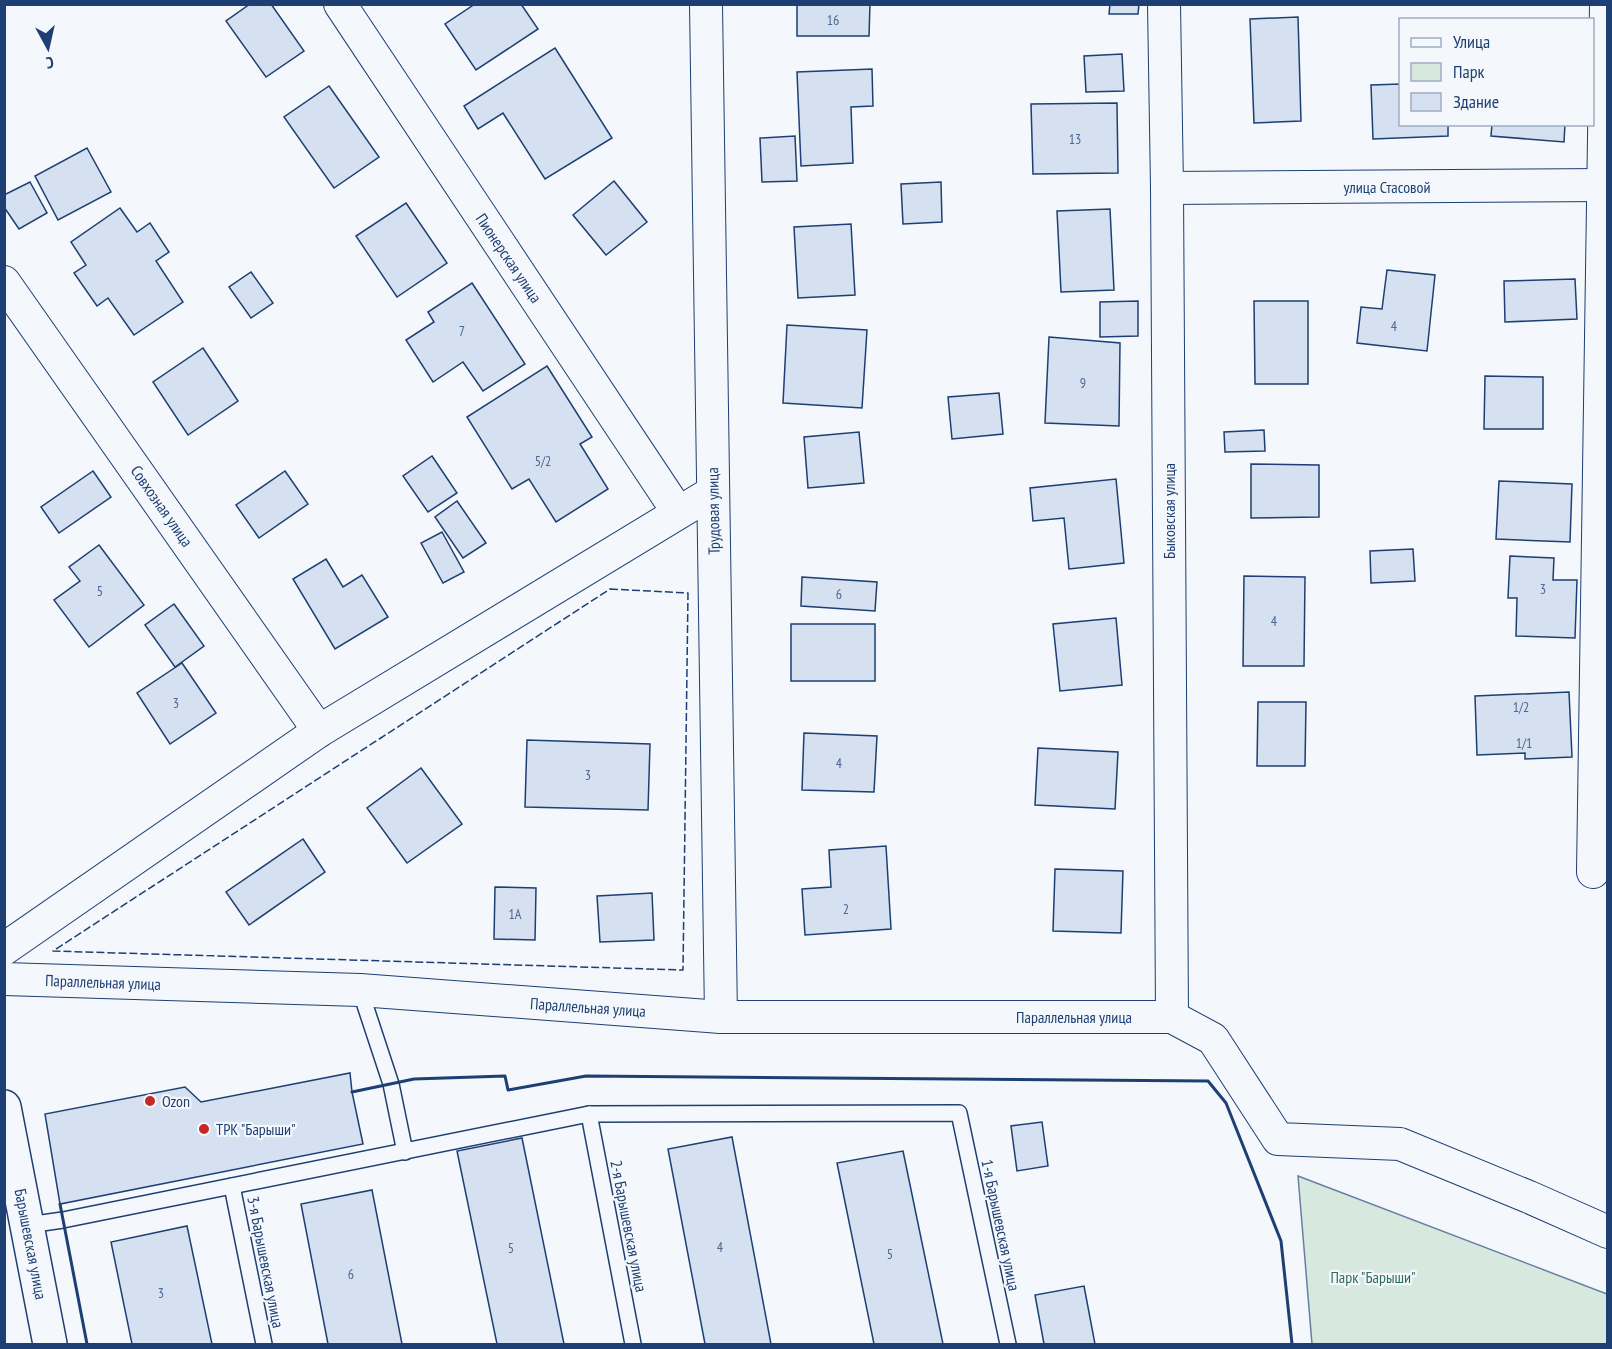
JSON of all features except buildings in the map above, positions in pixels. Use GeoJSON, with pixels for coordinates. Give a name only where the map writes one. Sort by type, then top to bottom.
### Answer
{"type":"FeatureCollection","features":[{"type":"Feature","properties":{"kind":"street","name":"Пионерская улица"},"geometry":{"type":"LineString","coordinates":[[340,4],[678,512]]}},
{"type":"Feature","properties":{"kind":"street","name":"Трудовая улица"},"geometry":{"type":"LineString","coordinates":[[706,4],[721,1017]]}},
{"type":"Feature","properties":{"kind":"street","name":"Быковская улица"},"geometry":{"type":"LineString","coordinates":[[1164,4],[1172,1017]]}},
{"type":"Feature","properties":{"kind":"street"},"geometry":{"type":"LineString","coordinates":[[1593,872],[1606,4]]}},
{"type":"Feature","properties":{"kind":"street","name":"улица Стасовой"},"geometry":{"type":"LineString","coordinates":[[1167,188],[1605,185]]}},
{"type":"Feature","properties":{"kind":"street","name":"Совхозная улица"},"geometry":{"type":"LineString","coordinates":[[4,282],[319,731]]}},
{"type":"Feature","properties":{"kind":"street"},"geometry":{"type":"LineString","coordinates":[[4,949],[319,731],[713,492]]}},
{"type":"Feature","properties":{"kind":"street","name":"Параллельная улица"},"geometry":{"type":"LineString","coordinates":[[4,979],[360,990],[721,1017],[1172,1017]]}},
{"type":"Feature","properties":{"kind":"street"},"geometry":{"type":"LineString","coordinates":[[1172,1017],[1213,1039],[1278,1139],[1400,1144],[1608,1232]]}},
{"type":"Feature","properties":{"kind":"street","name":"Барышевская улица"},"geometry":{"type":"LineString","coordinates":[[4,1107],[50,1344]]}},
{"type":"Feature","properties":{"kind":"lane"},"geometry":{"type":"LineString","coordinates":[[360,990],[391,1084],[405,1152]]}},
{"type":"Feature","properties":{"kind":"lane","name":"1-я Барышевская улица"},"geometry":{"type":"LineString","coordinates":[[589,1114],[959,1113],[1008,1344]]}},
{"type":"Feature","properties":{"kind":"lane"},"geometry":{"type":"LineString","coordinates":[[28,1225],[63,1220],[589,1114]]}},
{"type":"Feature","properties":{"kind":"lane","name":"2-я Барышевская улица"},"geometry":{"type":"LineString","coordinates":[[589,1114],[633,1344]]}},
{"type":"Feature","properties":{"kind":"lane","name":"3-я Барышевская улица"},"geometry":{"type":"LineString","coordinates":[[232,1186],[264,1344]]}},
{"type":"Feature","properties":{"kind":"green space","name":"Парк \"Барыши\""},"geometry":{"type":"Polygon","coordinates":[[[1298,1176],[1607,1294],[1607,1344],[1312,1344],[1298,1176]]]}},
{"type":"Feature","properties":{"kind":"fence"},"geometry":{"type":"LineString","coordinates":[[610,589],[688,593],[683,970],[53,951],[610,589]]}},
{"type":"Feature","properties":{"kind":"wall"},"geometry":{"type":"LineString","coordinates":[[352,1092],[414,1079],[505,1076],[508,1090],[586,1076],[1208,1081],[1226,1103],[1281,1241],[1292,1344]]}},
{"type":"Feature","properties":{"kind":"wall"},"geometry":{"type":"LineString","coordinates":[[60,1204],[87,1344]]}},
{"type":"Feature","properties":{"kind":"place","name":"Ozon"},"geometry":{"type":"Point","coordinates":[150,1101]}},
{"type":"Feature","properties":{"kind":"place","name":"ТРК \"Барыши\""},"geometry":{"type":"Point","coordinates":[204,1129]}}]}
